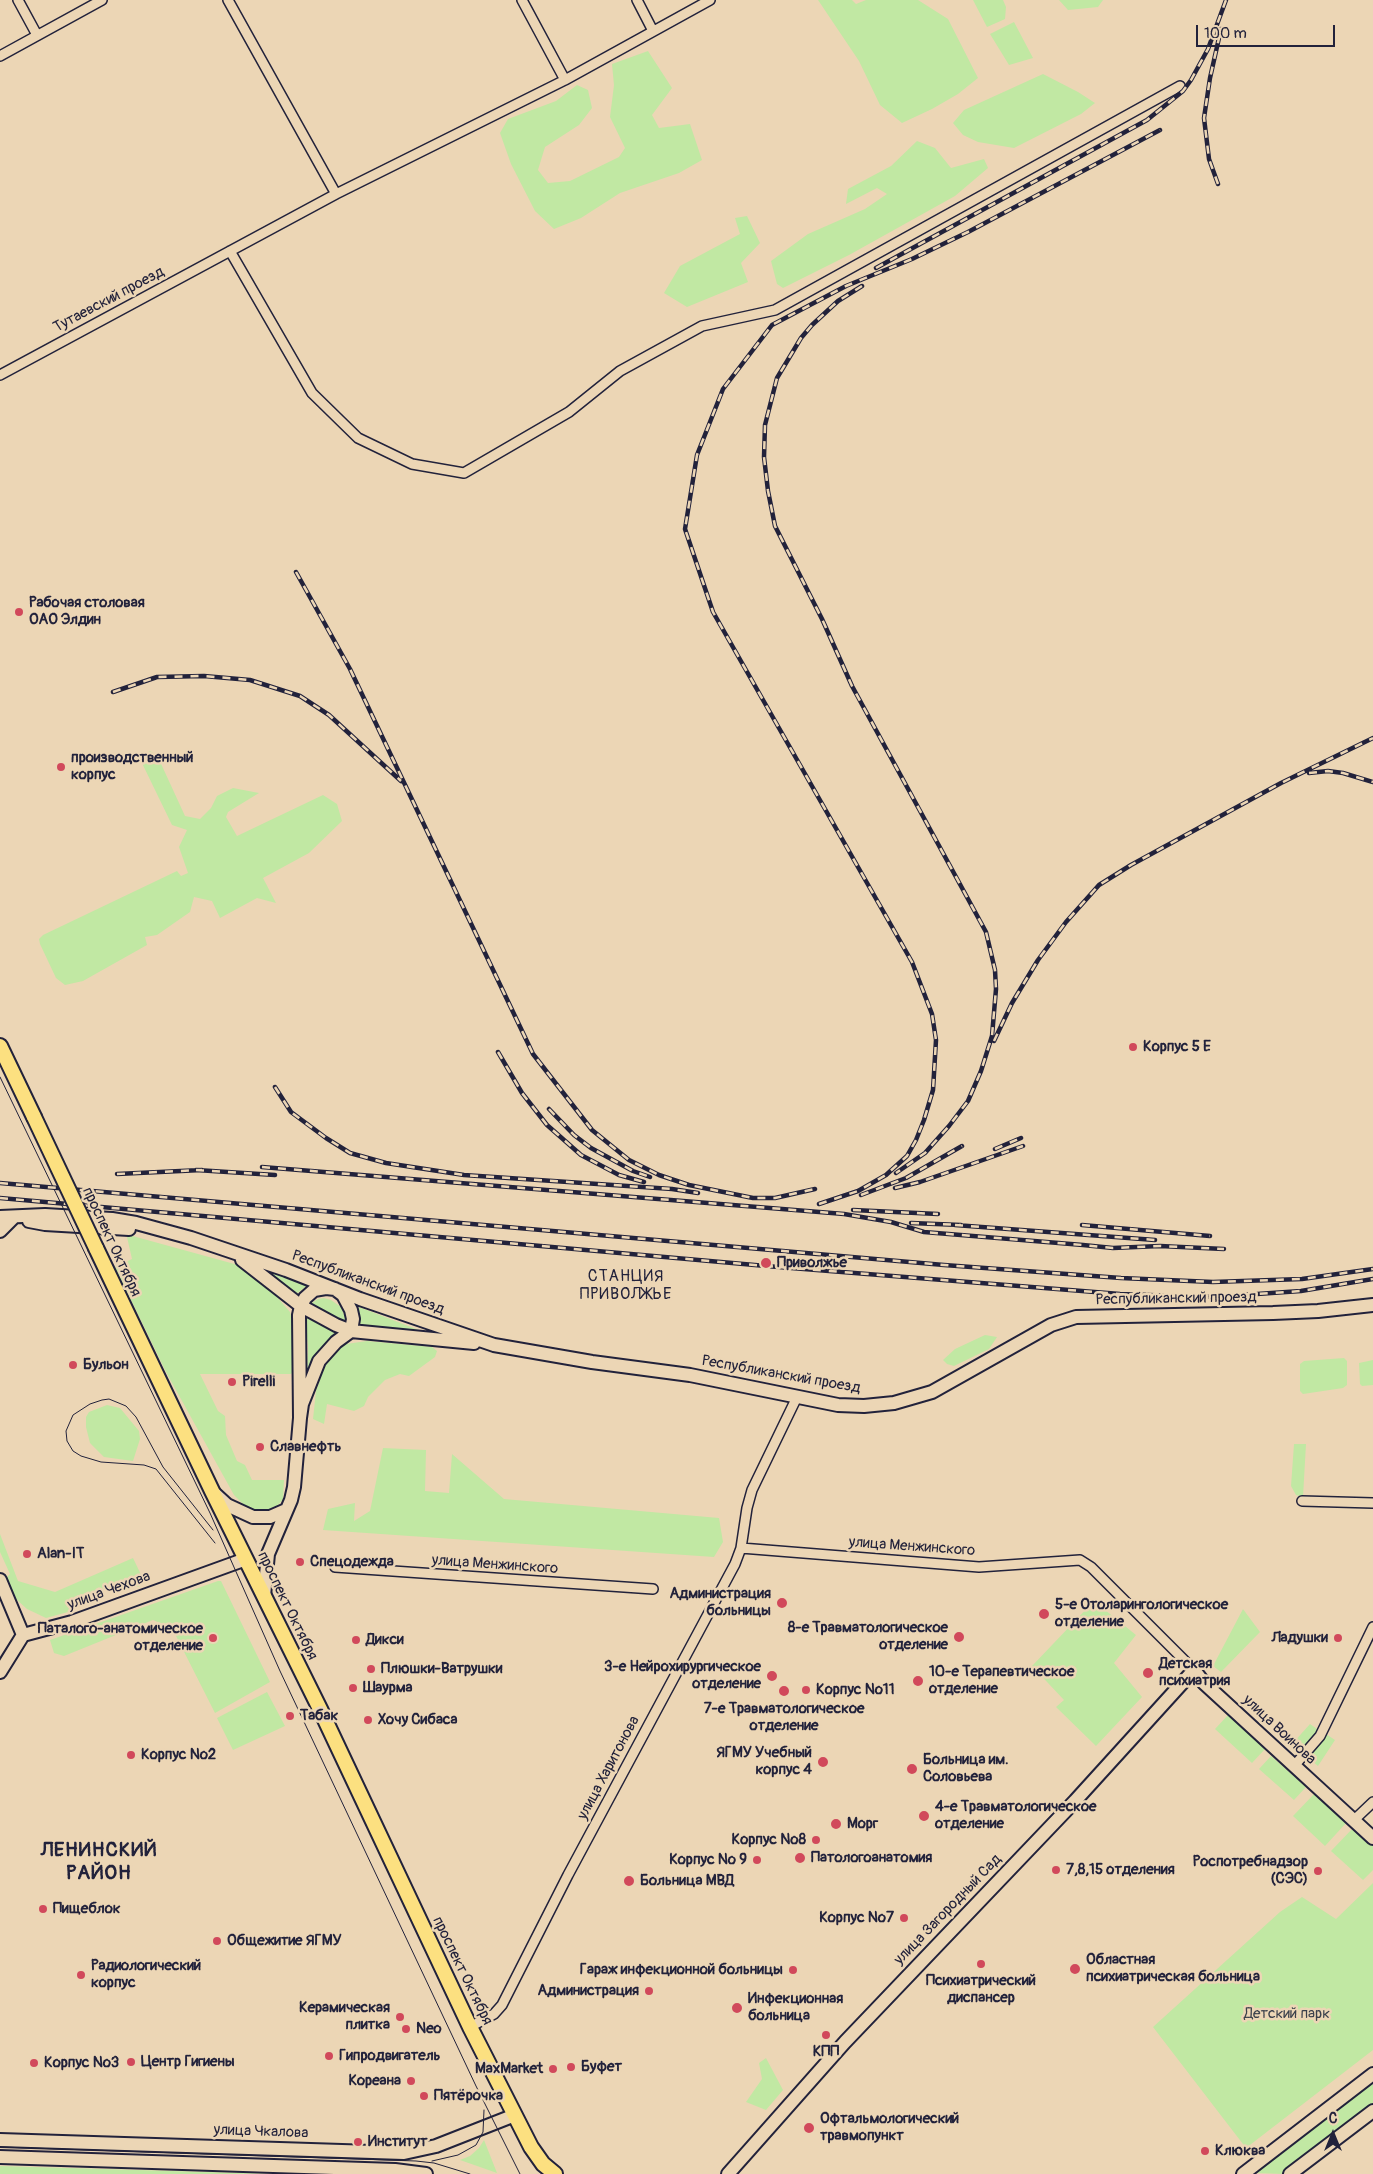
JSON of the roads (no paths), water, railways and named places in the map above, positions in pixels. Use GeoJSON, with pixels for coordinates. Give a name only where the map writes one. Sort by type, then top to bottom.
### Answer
{"type":"FeatureCollection","features":[{"type":"Feature","properties":{"kind":"main road","name":"проспект Октября"},"geometry":{"type":"LineString","coordinates":[[0,1046],[470,2027],[538,2156],[549,2170],[555,2174]]}},
{"type":"Feature","properties":{"kind":"main road","name":"Республиканский проезд"},"geometry":{"type":"LineString","coordinates":[[0,1217],[14,1217],[45,1224],[179,1234],[286,1270],[336,1290],[494,1345]]}},
{"type":"Feature","properties":{"kind":"main road"},"geometry":{"type":"LineString","coordinates":[[0,1231],[14,1217]]}},
{"type":"Feature","properties":{"kind":"main road","name":"Республиканский проезд"},"geometry":{"type":"LineString","coordinates":[[231,1252],[301,1306],[351,1331],[494,1345],[592,1362],[690,1375],[838,1405],[864,1406],[894,1403],[932,1392],[1052,1325],[1076,1317],[1255,1314],[1318,1311],[1373,1305]]}},
{"type":"Feature","properties":{"kind":"main road"},"geometry":{"type":"LineString","coordinates":[[264,1596],[268,1554],[294,1487],[300,1418],[299,1315],[301,1306],[305,1298],[314,1290],[326,1288],[336,1290],[343,1295],[351,1310],[353,1319],[351,1331],[336,1342],[319,1361],[305,1396],[300,1418]]}},
{"type":"Feature","properties":{"kind":"main road"},"geometry":{"type":"LineString","coordinates":[[212,1491],[227,1505],[252,1517],[270,1517],[286,1510]]}},
{"type":"Feature","properties":{"kind":"main road","name":"улица Чехова"},"geometry":{"type":"LineString","coordinates":[[23,1635],[72,1622],[246,1559]]}},
{"type":"Feature","properties":{"kind":"main road"},"geometry":{"type":"LineString","coordinates":[[0,1580],[23,1635],[0,1672]]}},
{"type":"Feature","properties":{"kind":"main road","name":"улица Воинова"},"geometry":{"type":"LineString","coordinates":[[1194,1670],[1204,1684],[1373,1838]]}},
{"type":"Feature","properties":{"kind":"main road","name":"улица Загородный Сад"},"geometry":{"type":"LineString","coordinates":[[728,2174],[845,2042],[1075,1801],[1194,1670]]}},
{"type":"Feature","properties":{"kind":"main road"},"geometry":{"type":"LineString","coordinates":[[1245,2173],[1373,2074]]}},
{"type":"Feature","properties":{"kind":"main road"},"geometry":{"type":"LineString","coordinates":[[1290,2174],[1373,2111]]}},
{"type":"Feature","properties":{"kind":"main road","name":"улица Чкалова"},"geometry":{"type":"LineString","coordinates":[[0,2140],[404,2153],[436,2146],[515,2115]]}},
{"type":"Feature","properties":{"kind":"main road"},"geometry":{"type":"LineString","coordinates":[[0,2157],[395,2170],[426,2174]]}},
{"type":"Feature","properties":{"kind":"street"},"geometry":{"type":"LineString","coordinates":[[18,0],[37,35]]}},
{"type":"Feature","properties":{"kind":"street"},"geometry":{"type":"LineString","coordinates":[[0,56],[102,0]]}},
{"type":"Feature","properties":{"kind":"street"},"geometry":{"type":"LineString","coordinates":[[228,0],[336,194]]}},
{"type":"Feature","properties":{"kind":"street"},"geometry":{"type":"LineString","coordinates":[[522,0],[565,80]]}},
{"type":"Feature","properties":{"kind":"street"},"geometry":{"type":"LineString","coordinates":[[637,0],[653,31]]}},
{"type":"Feature","properties":{"kind":"street","name":"Тутаевский проезд"},"geometry":{"type":"LineString","coordinates":[[0,374],[336,194],[565,80],[710,0]]}},
{"type":"Feature","properties":{"kind":"street"},"geometry":{"type":"LineString","coordinates":[[230,251],[312,394],[358,438],[412,464],[464,473],[570,412],[620,371],[702,326],[775,310],[1180,86]]}},
{"type":"Feature","properties":{"kind":"street","name":"улица Харитонова"},"geometry":{"type":"LineString","coordinates":[[470,2027],[494,2014],[502,2006],[568,1875],[735,1564],[741,1548],[747,1508],[752,1490],[796,1397]]}},
{"type":"Feature","properties":{"kind":"street"},"geometry":{"type":"LineString","coordinates":[[1302,1501],[1373,1503]]}},
{"type":"Feature","properties":{"kind":"street","name":"улица Менжинского"},"geometry":{"type":"LineString","coordinates":[[741,1548],[978,1567],[1080,1560]]}},
{"type":"Feature","properties":{"kind":"street","name":"улица Воинова"},"geometry":{"type":"LineString","coordinates":[[1080,1560],[1090,1567],[1194,1670]]}},
{"type":"Feature","properties":{"kind":"street","name":"улица Менжинского"},"geometry":{"type":"LineString","coordinates":[[335,1567],[653,1589]]}},
{"type":"Feature","properties":{"kind":"street"},"geometry":{"type":"LineString","coordinates":[[1294,1766],[1320,1736],[1373,1626]]}},
{"type":"Feature","properties":{"kind":"street"},"geometry":{"type":"LineString","coordinates":[[1353,1820],[1373,1802]]}},
{"type":"Feature","properties":{"kind":"tram line"},"geometry":{"type":"LineString","coordinates":[[0,1077],[210,1513],[280,1671],[476,2086],[520,2174]]}},
{"type":"Feature","properties":{"kind":"tram line"},"geometry":{"type":"LineString","coordinates":[[213,1530],[163,1467],[136,1417],[126,1406],[109,1399],[102,1400],[90,1404],[73,1415],[66,1431],[67,1441],[73,1451],[81,1456],[101,1462],[144,1465],[156,1469],[215,1543]]}},
{"type":"Feature","properties":{"kind":"tram line"},"geometry":{"type":"LineString","coordinates":[[432,2161],[458,2155],[476,2145],[483,2132],[484,2110]]}},
{"type":"Feature","properties":{"kind":"tram line"},"geometry":{"type":"LineString","coordinates":[[0,2147],[416,2161],[434,2163],[470,2174]]}},
{"type":"Feature","properties":{"kind":"railway"},"geometry":{"type":"LineString","coordinates":[[876,268],[1147,120],[1183,91],[1191,80],[1208,49],[1226,0]]}},
{"type":"Feature","properties":{"kind":"railway"},"geometry":{"type":"LineString","coordinates":[[1218,184],[1209,159],[1204,118],[1210,78],[1221,29]]}},
{"type":"Feature","properties":{"kind":"railway"},"geometry":{"type":"LineString","coordinates":[[819,1204],[858,1191],[886,1175],[907,1156],[924,1120],[933,1090],[936,1040],[932,1014],[912,962],[713,612],[685,529],[697,455],[723,389],[772,325],[846,286],[912,259],[968,232],[1160,130]]}},
{"type":"Feature","properties":{"kind":"railway"},"geometry":{"type":"LineString","coordinates":[[862,286],[838,301],[812,325],[801,338],[777,378],[765,425],[764,457],[768,491],[775,526],[822,619],[852,686],[986,932],[995,970],[996,989],[992,1036],[981,1071],[968,1101],[925,1153],[896,1173]]}},
{"type":"Feature","properties":{"kind":"railway"},"geometry":{"type":"LineString","coordinates":[[296,572],[350,669],[533,1054],[592,1130],[629,1160],[659,1175],[689,1185],[753,1198],[775,1198],[815,1189]]}},
{"type":"Feature","properties":{"kind":"railway"},"geometry":{"type":"LineString","coordinates":[[113,692],[157,677],[204,676],[250,680],[300,696],[329,715],[401,781]]}},
{"type":"Feature","properties":{"kind":"railway"},"geometry":{"type":"LineString","coordinates":[[994,1041],[1012,1003],[1038,960],[1066,922],[1099,885],[1131,865],[1281,783],[1373,738]]}},
{"type":"Feature","properties":{"kind":"railway"},"geometry":{"type":"LineString","coordinates":[[1309,773],[1328,771],[1343,773],[1373,782]]}},
{"type":"Feature","properties":{"kind":"railway"},"geometry":{"type":"LineString","coordinates":[[498,1052],[522,1093],[547,1125],[581,1155],[619,1175],[644,1182]]}},
{"type":"Feature","properties":{"kind":"railway"},"geometry":{"type":"LineString","coordinates":[[275,1087],[291,1112],[326,1138],[350,1153],[386,1163],[464,1175],[672,1189],[698,1193]]}},
{"type":"Feature","properties":{"kind":"railway"},"geometry":{"type":"LineString","coordinates":[[549,1109],[574,1135],[591,1148],[633,1171],[650,1177]]}},
{"type":"Feature","properties":{"kind":"railway"},"geometry":{"type":"LineString","coordinates":[[995,1149],[1021,1138]]}},
{"type":"Feature","properties":{"kind":"railway"},"geometry":{"type":"LineString","coordinates":[[861,1195],[906,1178],[962,1146]]}},
{"type":"Feature","properties":{"kind":"railway"},"geometry":{"type":"LineString","coordinates":[[895,1188],[920,1182],[1023,1146]]}},
{"type":"Feature","properties":{"kind":"railway"},"geometry":{"type":"LineString","coordinates":[[262,1167],[844,1214],[891,1222],[924,1232],[1113,1248],[1160,1246],[1224,1249]]}},
{"type":"Feature","properties":{"kind":"railway"},"geometry":{"type":"LineString","coordinates":[[196,1170],[275,1175]]}},
{"type":"Feature","properties":{"kind":"railway"},"geometry":{"type":"LineString","coordinates":[[117,1174],[202,1170]]}},
{"type":"Feature","properties":{"kind":"railway"},"geometry":{"type":"LineString","coordinates":[[0,1183],[944,1265],[1121,1278],[1213,1282],[1302,1279],[1373,1269]]}},
{"type":"Feature","properties":{"kind":"railway"},"geometry":{"type":"LineString","coordinates":[[0,1198],[766,1266],[1120,1294],[1204,1297],[1257,1294],[1301,1291],[1373,1279]]}},
{"type":"Feature","properties":{"kind":"railway"},"geometry":{"type":"LineString","coordinates":[[853,1210],[938,1214]]}},
{"type":"Feature","properties":{"kind":"railway"},"geometry":{"type":"LineString","coordinates":[[911,1223],[961,1225]]}},
{"type":"Feature","properties":{"kind":"railway"},"geometry":{"type":"LineString","coordinates":[[955,1225],[1155,1240]]}},
{"type":"Feature","properties":{"kind":"railway"},"geometry":{"type":"LineString","coordinates":[[1082,1225],[1210,1236]]}},
{"type":"Feature","properties":{"kind":"place","name":"Рабочая столовая ОАО Элдин"},"geometry":{"type":"Point","coordinates":[19,612]}},
{"type":"Feature","properties":{"kind":"place","name":"производственный корпус"},"geometry":{"type":"Point","coordinates":[61,767]}},
{"type":"Feature","properties":{"kind":"place","name":"Корпус 5 E"},"geometry":{"type":"Point","coordinates":[1133,1047]}},
{"type":"Feature","properties":{"kind":"place","name":"Приволжье"},"geometry":{"type":"Point","coordinates":[766,1263]}},
{"type":"Feature","properties":{"kind":"place","name":"Бульон"},"geometry":{"type":"Point","coordinates":[73,1365]}},
{"type":"Feature","properties":{"kind":"place","name":"Pirelli"},"geometry":{"type":"Point","coordinates":[232,1382]}},
{"type":"Feature","properties":{"kind":"place","name":"Славнефть"},"geometry":{"type":"Point","coordinates":[260,1447]}},
{"type":"Feature","properties":{"kind":"place","name":"Alan-IT"},"geometry":{"type":"Point","coordinates":[27,1554]}},
{"type":"Feature","properties":{"kind":"place","name":"Спецодежда"},"geometry":{"type":"Point","coordinates":[300,1562]}},
{"type":"Feature","properties":{"kind":"place","name":"Администрация больницы"},"geometry":{"type":"Point","coordinates":[782,1603]}},
{"type":"Feature","properties":{"kind":"place","name":"5-е Отоларингологическое отделение"},"geometry":{"type":"Point","coordinates":[1044,1614]}},
{"type":"Feature","properties":{"kind":"place","name":"8-е Травматологическое отделение"},"geometry":{"type":"Point","coordinates":[959,1637]}},
{"type":"Feature","properties":{"kind":"place","name":"Паталого-анатомическое отделение"},"geometry":{"type":"Point","coordinates":[213,1638]}},
{"type":"Feature","properties":{"kind":"place","name":"Ладушки"},"geometry":{"type":"Point","coordinates":[1338,1638]}},
{"type":"Feature","properties":{"kind":"place","name":"Дикси"},"geometry":{"type":"Point","coordinates":[356,1640]}},
{"type":"Feature","properties":{"kind":"place","name":"Плюшки-Ватрушки"},"geometry":{"type":"Point","coordinates":[371,1669]}},
{"type":"Feature","properties":{"kind":"place","name":"Детская психиатрия"},"geometry":{"type":"Point","coordinates":[1148,1673]}},
{"type":"Feature","properties":{"kind":"place","name":"3-е Нейрохирургическое отделение"},"geometry":{"type":"Point","coordinates":[772,1676]}},
{"type":"Feature","properties":{"kind":"place","name":"10-е Терапевтическое отделение"},"geometry":{"type":"Point","coordinates":[918,1681]}},
{"type":"Feature","properties":{"kind":"place","name":"Шаурма"},"geometry":{"type":"Point","coordinates":[353,1688]}},
{"type":"Feature","properties":{"kind":"place","name":"Корпус №11"},"geometry":{"type":"Point","coordinates":[806,1690]}},
{"type":"Feature","properties":{"kind":"place","name":"7-е Травматологическое отделение"},"geometry":{"type":"Point","coordinates":[784,1691]}},
{"type":"Feature","properties":{"kind":"place","name":"Табак"},"geometry":{"type":"Point","coordinates":[290,1716]}},
{"type":"Feature","properties":{"kind":"place","name":"Хочу Сибаса"},"geometry":{"type":"Point","coordinates":[368,1720]}},
{"type":"Feature","properties":{"kind":"place","name":"Корпус №2"},"geometry":{"type":"Point","coordinates":[131,1755]}},
{"type":"Feature","properties":{"kind":"place","name":"ЯГМУ Учебный корпус 4"},"geometry":{"type":"Point","coordinates":[823,1762]}},
{"type":"Feature","properties":{"kind":"place","name":"Больница им. Соловьева"},"geometry":{"type":"Point","coordinates":[912,1769]}},
{"type":"Feature","properties":{"kind":"place","name":"4-е Травматологическое отделение"},"geometry":{"type":"Point","coordinates":[924,1816]}},
{"type":"Feature","properties":{"kind":"place","name":"Морг"},"geometry":{"type":"Point","coordinates":[836,1824]}},
{"type":"Feature","properties":{"kind":"place","name":"Корпус №8"},"geometry":{"type":"Point","coordinates":[816,1840]}},
{"type":"Feature","properties":{"kind":"place","name":"Патологоанатомия"},"geometry":{"type":"Point","coordinates":[800,1858]}},
{"type":"Feature","properties":{"kind":"place","name":"Корпус № 9"},"geometry":{"type":"Point","coordinates":[757,1860]}},
{"type":"Feature","properties":{"kind":"place","name":"7,8,15 отделения"},"geometry":{"type":"Point","coordinates":[1056,1870]}},
{"type":"Feature","properties":{"kind":"place","name":"Роспотребнадзор (СЭС)"},"geometry":{"type":"Point","coordinates":[1318,1871]}},
{"type":"Feature","properties":{"kind":"place","name":"Больница МВД"},"geometry":{"type":"Point","coordinates":[629,1881]}},
{"type":"Feature","properties":{"kind":"place","name":"Пищеблок"},"geometry":{"type":"Point","coordinates":[43,1909]}},
{"type":"Feature","properties":{"kind":"place","name":"Корпус №7"},"geometry":{"type":"Point","coordinates":[904,1918]}},
{"type":"Feature","properties":{"kind":"place","name":"Общежитие ЯГМУ"},"geometry":{"type":"Point","coordinates":[217,1941]}},
{"type":"Feature","properties":{"kind":"place","name":"Психиатрический диспансер"},"geometry":{"type":"Point","coordinates":[981,1964]}},
{"type":"Feature","properties":{"kind":"place","name":"Областная психиатрическая больница"},"geometry":{"type":"Point","coordinates":[1075,1969]}},
{"type":"Feature","properties":{"kind":"place","name":"Гараж инфекционной больницы"},"geometry":{"type":"Point","coordinates":[793,1970]}},
{"type":"Feature","properties":{"kind":"place","name":"Радиологический корпус"},"geometry":{"type":"Point","coordinates":[81,1975]}},
{"type":"Feature","properties":{"kind":"place","name":"Администрация"},"geometry":{"type":"Point","coordinates":[649,1991]}},
{"type":"Feature","properties":{"kind":"place","name":"Инфекционная больница"},"geometry":{"type":"Point","coordinates":[737,2008]}},
{"type":"Feature","properties":{"kind":"place","name":"Керамическая плитка"},"geometry":{"type":"Point","coordinates":[400,2017]}},
{"type":"Feature","properties":{"kind":"place","name":"Neo"},"geometry":{"type":"Point","coordinates":[406,2029]}},
{"type":"Feature","properties":{"kind":"place","name":"КПП"},"geometry":{"type":"Point","coordinates":[826,2035]}},
{"type":"Feature","properties":{"kind":"place","name":"Гипродвигатель"},"geometry":{"type":"Point","coordinates":[329,2056]}},
{"type":"Feature","properties":{"kind":"place","name":"Центр Гигиены"},"geometry":{"type":"Point","coordinates":[131,2062]}},
{"type":"Feature","properties":{"kind":"place","name":"Корпус №3"},"geometry":{"type":"Point","coordinates":[34,2063]}},
{"type":"Feature","properties":{"kind":"place","name":"Буфет"},"geometry":{"type":"Point","coordinates":[571,2067]}},
{"type":"Feature","properties":{"kind":"place","name":"MaxMarket"},"geometry":{"type":"Point","coordinates":[553,2069]}},
{"type":"Feature","properties":{"kind":"place","name":"Кореана"},"geometry":{"type":"Point","coordinates":[411,2081]}},
{"type":"Feature","properties":{"kind":"place","name":"Пятёрочка"},"geometry":{"type":"Point","coordinates":[424,2096]}},
{"type":"Feature","properties":{"kind":"place","name":"Офтальмологический травмопункт"},"geometry":{"type":"Point","coordinates":[809,2128]}},
{"type":"Feature","properties":{"kind":"place","name":"Институт"},"geometry":{"type":"Point","coordinates":[358,2142]}},
{"type":"Feature","properties":{"kind":"place","name":"Клюква"},"geometry":{"type":"Point","coordinates":[1205,2151]}},
{"type":"Feature","properties":{"kind":"district","name":"СТАНЦИЯ ПРИВОЛЖЬЕ"},"geometry":{"type":"Point","coordinates":[626,1286]}},
{"type":"Feature","properties":{"kind":"district","name":"ЛЕНИНСКИЙ РАЙОН"},"geometry":{"type":"Point","coordinates":[99,1862]}},
{"type":"Feature","properties":{"kind":"park label","name":"Детский парк"},"geometry":{"type":"Point","coordinates":[1287,2014]}}]}
